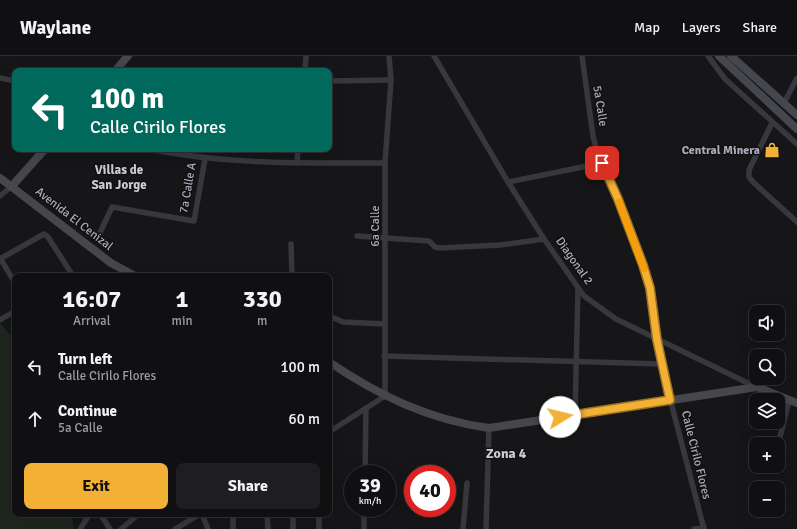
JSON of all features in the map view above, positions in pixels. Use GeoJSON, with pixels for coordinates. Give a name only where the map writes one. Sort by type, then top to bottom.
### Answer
{"type":"FeatureCollection","features":[{"type":"Feature","properties":{"kind":"street"},"geometry":{"type":"LineString","coordinates":[[118,68],[128,56]]}},
{"type":"Feature","properties":{"kind":"street"},"geometry":{"type":"LineString","coordinates":[[305,68],[306,56]]}},
{"type":"Feature","properties":{"kind":"street","name":"6a Calle"},"geometry":{"type":"LineString","coordinates":[[385,396],[385,163],[391,80],[388,56]]}},
{"type":"Feature","properties":{"kind":"street","name":"Diagonal 2"},"geometry":{"type":"LineString","coordinates":[[434,56],[508,182],[578,289],[604,311],[657,340],[757,387],[793,402]]}},
{"type":"Feature","properties":{"kind":"street","name":"5a Calle"},"geometry":{"type":"LineString","coordinates":[[582,56],[592,130],[602,163],[621,205],[643,265],[650,288],[657,340]]}},
{"type":"Feature","properties":{"kind":"street"},"geometry":{"type":"LineString","coordinates":[[708,56],[725,79],[797,144]]}},
{"type":"Feature","properties":{"kind":"street"},"geometry":{"type":"LineString","coordinates":[[719,56],[797,129]]}},
{"type":"Feature","properties":{"kind":"street"},"geometry":{"type":"LineString","coordinates":[[731,56],[797,115]]}},
{"type":"Feature","properties":{"kind":"street"},"geometry":{"type":"LineString","coordinates":[[0,78],[12,80]]}},
{"type":"Feature","properties":{"kind":"street"},"geometry":{"type":"LineString","coordinates":[[784,103],[797,78]]}},
{"type":"Feature","properties":{"kind":"street"},"geometry":{"type":"LineString","coordinates":[[332,81],[391,80]]}},
{"type":"Feature","properties":{"kind":"street"},"geometry":{"type":"LineString","coordinates":[[772,123],[748,173],[754,183],[797,222]]}},
{"type":"Feature","properties":{"kind":"street"},"geometry":{"type":"LineString","coordinates":[[0,196],[12,186],[42,152]]}},
{"type":"Feature","properties":{"kind":"street"},"geometry":{"type":"LineString","coordinates":[[166,152],[205,159],[297,163],[385,163]]}},
{"type":"Feature","properties":{"kind":"street"},"geometry":{"type":"LineString","coordinates":[[297,163],[298,152]]}},
{"type":"Feature","properties":{"kind":"street","name":"7a Calle A"},"geometry":{"type":"LineString","coordinates":[[99,234],[112,207],[194,221],[205,159]]}},
{"type":"Feature","properties":{"kind":"street"},"geometry":{"type":"LineString","coordinates":[[508,182],[602,163]]}},
{"type":"Feature","properties":{"kind":"street","name":"Avenida El Cenizal"},"geometry":{"type":"LineString","coordinates":[[0,178],[111,263],[129,273]]}},
{"type":"Feature","properties":{"kind":"street"},"geometry":{"type":"LineString","coordinates":[[12,277],[0,258],[44,234],[48,237],[70,273]]}},
{"type":"Feature","properties":{"kind":"street"},"geometry":{"type":"LineString","coordinates":[[357,236],[429,241],[436,247],[440,248],[500,245],[544,239]]}},
{"type":"Feature","properties":{"kind":"street"},"geometry":{"type":"LineString","coordinates":[[291,244],[292,273]]}},
{"type":"Feature","properties":{"kind":"street"},"geometry":{"type":"LineString","coordinates":[[575,414],[575,362],[578,289]]}},
{"type":"Feature","properties":{"kind":"street"},"geometry":{"type":"LineString","coordinates":[[0,320],[12,313]]}},
{"type":"Feature","properties":{"kind":"street"},"geometry":{"type":"LineString","coordinates":[[332,317],[343,322],[385,324]]}},
{"type":"Feature","properties":{"kind":"street","name":"Calle Cirilo Flores"},"geometry":{"type":"LineString","coordinates":[[657,340],[661,364],[704,528]]}},
{"type":"Feature","properties":{"kind":"street"},"geometry":{"type":"LineString","coordinates":[[384,356],[661,364]]}},
{"type":"Feature","properties":{"kind":"street"},"geometry":{"type":"LineString","coordinates":[[332,364],[360,383],[413,409],[456,422],[489,428],[757,387]]}},
{"type":"Feature","properties":{"kind":"street"},"geometry":{"type":"LineString","coordinates":[[332,430],[385,396]]}},
{"type":"Feature","properties":{"kind":"street"},"geometry":{"type":"LineString","coordinates":[[781,437],[793,402]]}},
{"type":"Feature","properties":{"kind":"street"},"geometry":{"type":"LineString","coordinates":[[365,465],[366,408]]}},
{"type":"Feature","properties":{"kind":"street"},"geometry":{"type":"LineString","coordinates":[[486,529],[489,428]]}},
{"type":"Feature","properties":{"kind":"street"},"geometry":{"type":"LineString","coordinates":[[463,529],[467,483]]}},
{"type":"Feature","properties":{"kind":"street"},"geometry":{"type":"LineString","coordinates":[[80,529],[88,517]]}},
{"type":"Feature","properties":{"kind":"street"},"geometry":{"type":"LineString","coordinates":[[102,517],[110,529]]}},
{"type":"Feature","properties":{"kind":"street"},"geometry":{"type":"LineString","coordinates":[[121,529],[136,517]]}},
{"type":"Feature","properties":{"kind":"street"},"geometry":{"type":"LineString","coordinates":[[175,529],[196,517]]}},
{"type":"Feature","properties":{"kind":"street"},"geometry":{"type":"LineString","coordinates":[[202,517],[208,529]]}},
{"type":"Feature","properties":{"kind":"street"},"geometry":{"type":"LineString","coordinates":[[233,517],[233,529]]}},
{"type":"Feature","properties":{"kind":"street"},"geometry":{"type":"LineString","coordinates":[[267,517],[268,529]]}},
{"type":"Feature","properties":{"kind":"street"},"geometry":{"type":"LineString","coordinates":[[293,517],[293,529]]}},
{"type":"Feature","properties":{"kind":"street"},"geometry":{"type":"LineString","coordinates":[[319,517],[319,529]]}},
{"type":"Feature","properties":{"kind":"street"},"geometry":{"type":"LineString","coordinates":[[364,517],[364,529]]}},
{"type":"Feature","properties":{"kind":"street"},"geometry":{"type":"LineString","coordinates":[[694,529],[704,528]]}},
{"type":"Feature","properties":{"kind":"shaded area"},"geometry":{"type":"Polygon","coordinates":[[[0,323],[12,337],[12,517],[72,517],[74,529],[0,529],[0,323]]]}},
{"type":"Feature","properties":{"kind":"slow traffic"},"geometry":{"type":"LineString","coordinates":[[619,202],[637,246],[644,269]]}},
{"type":"Feature","properties":{"kind":"place","name":"Central Minera"},"geometry":{"type":"Point","coordinates":[772,150]}},
{"type":"Feature","properties":{"kind":"district","name":"Villas de San Jorge"},"geometry":{"type":"Point","coordinates":[119,178]}},
{"type":"Feature","properties":{"kind":"district","name":"Zona 4"},"geometry":{"type":"Point","coordinates":[506,453]}},
{"type":"Feature","properties":{"kind":"route"},"geometry":{"type":"LineString","coordinates":[[560,417],[670,400],[661,364],[650,288],[632,235],[602,163]]}}]}
